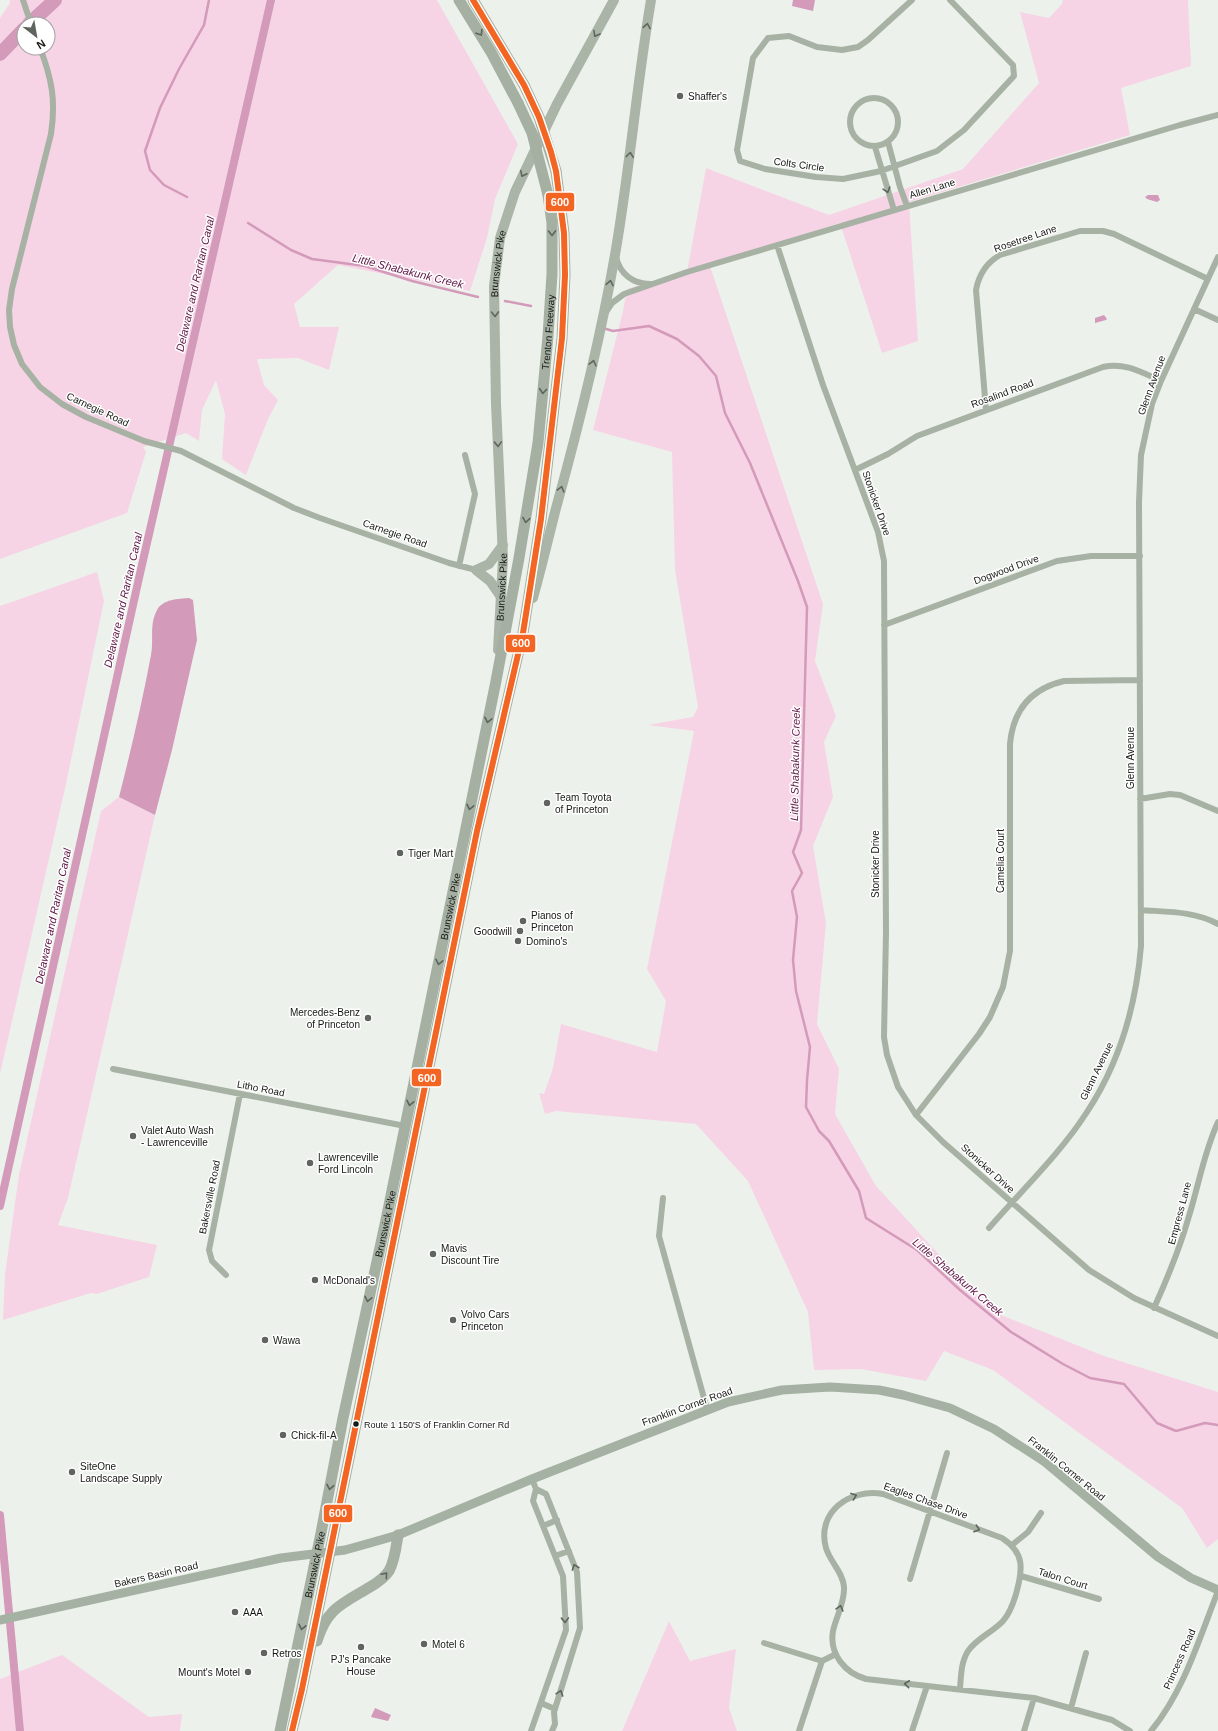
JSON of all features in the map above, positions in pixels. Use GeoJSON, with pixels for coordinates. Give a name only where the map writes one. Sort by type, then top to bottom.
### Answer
{"type":"FeatureCollection","features":[{"type":"Feature","properties":{"kind":"highway","name":"Trenton Freeway"},"geometry":{"type":"LineString","coordinates":[[459,0],[491,52],[518,102],[532,133],[548,195],[552,223],[552,274],[538,443],[520,558],[496,682]]}},
{"type":"Feature","properties":{"kind":"highway","name":"Trenton Freeway"},"geometry":{"type":"LineString","coordinates":[[473,0],[524,85],[539,117],[556,171],[564,233],[565,275],[562,338],[541,519],[522,633]]}},
{"type":"Feature","properties":{"kind":"highway","name":"Brunswick Pike"},"geometry":{"type":"LineString","coordinates":[[292,1731],[302,1689],[476,838],[522,633]]}},
{"type":"Feature","properties":{"kind":"highway","name":"Brunswick Pike"},"geometry":{"type":"LineString","coordinates":[[280,1731],[317,1553],[344,1411],[405,1126],[496,682]]}},
{"type":"Feature","properties":{"kind":"highway"},"geometry":{"type":"LineString","coordinates":[[302,1689],[325,1620],[335,1610],[374,1585],[386,1575],[393,1560],[398,1535]]}},
{"type":"Feature","properties":{"kind":"main road","name":"Brunswick Pike"},"geometry":{"type":"LineString","coordinates":[[496,682],[501,597],[502,545],[496,404],[494,286],[500,238],[515,192],[557,104],[614,0]]}},
{"type":"Feature","properties":{"kind":"main road","name":"Brunswick Pike"},"geometry":{"type":"LineString","coordinates":[[522,633],[575,439],[603,319],[616,250],[651,0]]}},
{"type":"Feature","properties":{"kind":"main road"},"geometry":{"type":"LineString","coordinates":[[501,597],[490,581],[476,570],[489,564],[502,545]]}},
{"type":"Feature","properties":{"kind":"main road","name":"Franklin Corner Road"},"geometry":{"type":"LineString","coordinates":[[317,1553],[358,1547],[398,1535],[532,1479],[728,1402],[764,1393],[830,1387],[879,1390],[915,1398],[950,1408],[994,1429],[1026,1448],[1045,1462],[1158,1557],[1191,1578],[1218,1591]]}},
{"type":"Feature","properties":{"kind":"main road","name":"Bakers Basin Road"},"geometry":{"type":"LineString","coordinates":[[1,1620],[187,1577],[281,1558],[317,1553]]}},
{"type":"Feature","properties":{"kind":"street"},"geometry":{"type":"LineString","coordinates":[[23,0],[28,16]]}},
{"type":"Feature","properties":{"kind":"street","name":"Colts Circle"},"geometry":{"type":"LineString","coordinates":[[912,0],[858,47],[842,50],[817,47],[789,36],[768,38],[753,58],[737,150],[740,160],[766,169],[816,177],[843,179],[881,171],[937,151],[964,130],[1014,76],[1013,65],[950,0]]}},
{"type":"Feature","properties":{"kind":"street","name":"Carnegie Road"},"geometry":{"type":"LineString","coordinates":[[43,56],[53,91],[54,119],[12,289],[9,317],[14,345],[22,364],[31,376],[45,392],[62,404],[86,417],[130,435],[181,451],[274,498],[320,518],[459,566],[476,570]]}},
{"type":"Feature","properties":{"kind":"street"},"geometry":{"type":"LineString","coordinates":[[880,98],[893,106],[897,113],[898,128],[895,135],[888,142],[875,146],[866,145],[859,141],[850,128],[852,112],[857,105],[864,100],[880,98]]}},
{"type":"Feature","properties":{"kind":"street","name":"Allen Lane"},"geometry":{"type":"LineString","coordinates":[[603,319],[612,303],[619,297],[654,284],[894,210],[1172,127],[1218,115]]}},
{"type":"Feature","properties":{"kind":"street"},"geometry":{"type":"LineString","coordinates":[[888,142],[896,166],[900,187],[908,206]]}},
{"type":"Feature","properties":{"kind":"street"},"geometry":{"type":"LineString","coordinates":[[875,146],[881,171],[894,210]]}},
{"type":"Feature","properties":{"kind":"street","name":"Rosetree Lane"},"geometry":{"type":"LineString","coordinates":[[986,410],[976,290],[981,272],[993,260],[1000,256],[1070,234],[1091,230],[1103,231],[1114,234],[1208,279]]}},
{"type":"Feature","properties":{"kind":"street","name":"Stonicker Drive"},"geometry":{"type":"LineString","coordinates":[[778,245],[823,385],[878,532],[882,548],[886,924],[884,1037],[891,1071],[900,1092],[916,1115],[1089,1270],[1117,1288],[1154,1308],[1218,1336]]}},
{"type":"Feature","properties":{"kind":"street","name":"Allen Lane"},"geometry":{"type":"LineString","coordinates":[[616,250],[619,266],[629,278],[645,284],[654,284]]}},
{"type":"Feature","properties":{"kind":"street","name":"Glenn Avenue"},"geometry":{"type":"LineString","coordinates":[[990,1228],[1074,1130],[1098,1094],[1112,1067],[1123,1039],[1134,997],[1141,946],[1139,481],[1141,455],[1146,428],[1161,381],[1218,257]]}},
{"type":"Feature","properties":{"kind":"street"},"geometry":{"type":"LineString","coordinates":[[1194,309],[1218,320]]}},
{"type":"Feature","properties":{"kind":"street","name":"Rosalind Road"},"geometry":{"type":"LineString","coordinates":[[855,470],[888,454],[916,436],[1110,365],[1128,367],[1161,381]]}},
{"type":"Feature","properties":{"kind":"street"},"geometry":{"type":"LineString","coordinates":[[459,566],[476,494],[465,455]]}},
{"type":"Feature","properties":{"kind":"street","name":"Dogwood Drive"},"geometry":{"type":"LineString","coordinates":[[884,624],[1057,561],[1091,556],[1140,556]]}},
{"type":"Feature","properties":{"kind":"street","name":"Camelia Court"},"geometry":{"type":"LineString","coordinates":[[916,1115],[979,1034],[990,1017],[1003,986],[1010,951],[1010,744],[1013,727],[1019,710],[1035,693],[1053,684],[1064,681],[1140,680]]}},
{"type":"Feature","properties":{"kind":"street"},"geometry":{"type":"LineString","coordinates":[[1140,799],[1170,794],[1180,795],[1218,811]]}},
{"type":"Feature","properties":{"kind":"street"},"geometry":{"type":"LineString","coordinates":[[1141,910],[1186,914],[1200,917],[1218,924]]}},
{"type":"Feature","properties":{"kind":"street","name":"Litho Road"},"geometry":{"type":"LineString","coordinates":[[113,1069],[405,1126]]}},
{"type":"Feature","properties":{"kind":"street","name":"Bakersville Road"},"geometry":{"type":"LineString","coordinates":[[226,1275],[212,1261],[209,1250],[240,1094]]}},
{"type":"Feature","properties":{"kind":"street","name":"Empress Lane"},"geometry":{"type":"LineString","coordinates":[[1154,1308],[1177,1258],[1190,1215],[1205,1153],[1218,1122]]}},
{"type":"Feature","properties":{"kind":"street"},"geometry":{"type":"LineString","coordinates":[[663,1198],[659,1236],[707,1409]]}},
{"type":"Feature","properties":{"kind":"street"},"geometry":{"type":"LineString","coordinates":[[910,1579],[947,1453]]}},
{"type":"Feature","properties":{"kind":"street"},"geometry":{"type":"LineString","coordinates":[[531,1731],[566,1630],[563,1576],[533,1501],[536,1489],[532,1479]]}},
{"type":"Feature","properties":{"kind":"street"},"geometry":{"type":"LineString","coordinates":[[536,1489],[546,1494],[577,1572],[578,1583],[580,1628],[554,1709],[555,1724],[552,1731]]}},
{"type":"Feature","properties":{"kind":"street","name":"Eagles Chase Drive"},"geometry":{"type":"LineString","coordinates":[[1012,1545],[1002,1538],[883,1494],[874,1493],[854,1495],[846,1499],[833,1512],[826,1529],[826,1546],[829,1555],[840,1572],[844,1587],[844,1595],[833,1631],[833,1644],[836,1654],[843,1666],[858,1677],[866,1679],[1034,1698],[1112,1720],[1130,1731]]}},
{"type":"Feature","properties":{"kind":"street"},"geometry":{"type":"LineString","coordinates":[[960,1689],[962,1666],[968,1651],[1007,1617],[1011,1610],[1021,1576],[1020,1560],[1012,1545],[1028,1532],[1041,1512]]}},
{"type":"Feature","properties":{"kind":"street"},"geometry":{"type":"LineString","coordinates":[[543,1526],[557,1520]]}},
{"type":"Feature","properties":{"kind":"street"},"geometry":{"type":"LineString","coordinates":[[555,1556],[569,1551]]}},
{"type":"Feature","properties":{"kind":"street","name":"Talon Court"},"geometry":{"type":"LineString","coordinates":[[1021,1576],[1099,1599]]}},
{"type":"Feature","properties":{"kind":"street"},"geometry":{"type":"LineString","coordinates":[[564,1587],[578,1583]]}},
{"type":"Feature","properties":{"kind":"street","name":"Princess Road"},"geometry":{"type":"LineString","coordinates":[[1151,1731],[1171,1703],[1182,1680],[1218,1591]]}},
{"type":"Feature","properties":{"kind":"street"},"geometry":{"type":"LineString","coordinates":[[764,1643],[822,1660],[836,1654]]}},
{"type":"Feature","properties":{"kind":"street"},"geometry":{"type":"LineString","coordinates":[[1071,1708],[1086,1653]]}},
{"type":"Feature","properties":{"kind":"street"},"geometry":{"type":"LineString","coordinates":[[557,1655],[570,1660]]}},
{"type":"Feature","properties":{"kind":"street"},"geometry":{"type":"LineString","coordinates":[[799,1731],[822,1660]]}},
{"type":"Feature","properties":{"kind":"street"},"geometry":{"type":"LineString","coordinates":[[912,1731],[927,1686]]}},
{"type":"Feature","properties":{"kind":"street"},"geometry":{"type":"LineString","coordinates":[[1024,1731],[1034,1698]]}},
{"type":"Feature","properties":{"kind":"street"},"geometry":{"type":"LineString","coordinates":[[540,1703],[554,1709]]}},
{"type":"Feature","properties":{"kind":"shaded area"},"geometry":{"type":"Polygon","coordinates":[[[10,0],[437,0],[518,144],[495,199],[487,238],[470,291],[338,265],[294,304],[300,327],[339,327],[329,370],[298,358],[257,359],[264,385],[278,400],[268,419],[246,475],[222,459],[225,414],[216,380],[202,410],[199,441],[186,433],[143,447],[146,452],[127,513],[0,559],[0,18],[10,3],[10,0]]]}},
{"type":"Feature","properties":{"kind":"shaded area"},"geometry":{"type":"Polygon","coordinates":[[[793,0],[815,0],[813,11],[792,6],[793,0]]]}},
{"type":"Feature","properties":{"kind":"shaded area"},"geometry":{"type":"Polygon","coordinates":[[[1063,0],[1188,0],[1191,66],[1121,88],[1130,135],[909,202],[918,341],[882,353],[840,223],[709,263],[823,604],[815,661],[836,716],[824,742],[833,797],[813,846],[826,923],[817,1024],[839,1069],[835,1114],[876,1186],[991,1311],[1104,1356],[1218,1392],[1218,1539],[1207,1548],[1182,1508],[993,1370],[944,1351],[926,1381],[861,1369],[814,1370],[808,1312],[748,1181],[696,1124],[556,1111],[545,1114],[539,1093],[544,1094],[553,1068],[561,1024],[657,1052],[666,1001],[647,969],[694,731],[648,725],[693,717],[698,707],[675,570],[672,452],[593,430],[623,311],[627,289],[687,272],[706,168],[829,215],[963,169],[1039,83],[1020,12],[1049,18],[1062,4],[1063,0]]]}},
{"type":"Feature","properties":{"kind":"shaded area"},"geometry":{"type":"Polygon","coordinates":[[[1148,195],[1158,195],[1160,200],[1157,202],[1147,199],[1145,197],[1148,195]]]}},
{"type":"Feature","properties":{"kind":"shaded area"},"geometry":{"type":"Polygon","coordinates":[[[1104,315],[1107,319],[1106,320],[1095,323],[1095,318],[1104,315]]]}},
{"type":"Feature","properties":{"kind":"shaded area"},"geometry":{"type":"Polygon","coordinates":[[[97,572],[104,601],[66,784],[0,1074],[0,606],[97,572]]]}},
{"type":"Feature","properties":{"kind":"shaded area"},"geometry":{"type":"Polygon","coordinates":[[[189,598],[193,600],[197,640],[172,750],[155,815],[119,797],[148,673],[152,649],[153,621],[157,610],[163,604],[176,599],[189,598]]]}},
{"type":"Feature","properties":{"kind":"shaded area"},"geometry":{"type":"Polygon","coordinates":[[[119,797],[155,815],[68,1198],[58,1225],[157,1245],[149,1277],[97,1294],[91,1293],[3,1320],[5,1274],[19,1175],[101,811],[119,797]]]}},
{"type":"Feature","properties":{"kind":"shaded area"},"geometry":{"type":"Polygon","coordinates":[[[669,1621],[690,1661],[736,1649],[729,1708],[737,1731],[622,1731],[669,1621]]]}},
{"type":"Feature","properties":{"kind":"shaded area"},"geometry":{"type":"Polygon","coordinates":[[[62,1655],[149,1717],[182,1714],[180,1731],[0,1731],[0,1679],[62,1655]]]}},
{"type":"Feature","properties":{"kind":"shaded area"},"geometry":{"type":"Polygon","coordinates":[[[375,1708],[391,1715],[388,1721],[371,1717],[375,1708]]]}},
{"type":"Feature","properties":{"kind":"waterway"},"geometry":{"type":"LineString","coordinates":[[38,16],[55,0]]}},
{"type":"Feature","properties":{"kind":"waterway","name":"Little Shabakunk Creek"},"geometry":{"type":"LineString","coordinates":[[187,197],[164,185],[150,170],[145,151],[160,108],[179,69],[204,25],[209,0]]}},
{"type":"Feature","properties":{"kind":"waterway","name":"Delaware and Raritan Canal"},"geometry":{"type":"LineString","coordinates":[[0,1206],[139,578],[271,0]]}},
{"type":"Feature","properties":{"kind":"waterway"},"geometry":{"type":"LineString","coordinates":[[0,54],[16,37]]}},
{"type":"Feature","properties":{"kind":"waterway","name":"Little Shabakunk Creek"},"geometry":{"type":"LineString","coordinates":[[248,223],[291,250],[312,259],[365,266],[412,281],[478,297]]}},
{"type":"Feature","properties":{"kind":"waterway","name":"Little Shabakunk Creek"},"geometry":{"type":"LineString","coordinates":[[505,301],[531,306]]}},
{"type":"Feature","properties":{"kind":"waterway","name":"Little Shabakunk Creek"},"geometry":{"type":"LineString","coordinates":[[603,328],[613,331],[649,326],[677,339],[699,356],[716,376],[725,413],[750,463],[798,581],[807,607],[801,830],[793,852],[802,873],[792,891],[797,917],[793,960],[796,991],[810,1047],[806,1107],[819,1131],[829,1141],[859,1191],[866,1218],[917,1250],[960,1290],[1011,1332],[1063,1364],[1090,1378],[1124,1384],[1157,1423],[1176,1431],[1205,1423],[1218,1425]]}},
{"type":"Feature","properties":{"kind":"waterway","name":"Delaware and Raritan Canal"},"geometry":{"type":"LineString","coordinates":[[0,1515],[20,1731]]}},
{"type":"Feature","properties":{"kind":"transit line","name":"600"},"geometry":{"type":"LineString","coordinates":[[292,1731],[302,1689],[477,831],[523,633],[541,519],[562,338],[565,275],[564,233],[556,171],[551,152],[539,117],[524,85],[473,0]]}},
{"type":"Feature","properties":{"kind":"place","name":"Shaffer's"},"geometry":{"type":"Point","coordinates":[680,96]}},
{"type":"Feature","properties":{"kind":"place","name":"Team Toyota of Princeton"},"geometry":{"type":"Point","coordinates":[547,803]}},
{"type":"Feature","properties":{"kind":"place","name":"Tiger Mart"},"geometry":{"type":"Point","coordinates":[400,853]}},
{"type":"Feature","properties":{"kind":"place","name":"Pianos of Princeton"},"geometry":{"type":"Point","coordinates":[523,921]}},
{"type":"Feature","properties":{"kind":"place","name":"Goodwill"},"geometry":{"type":"Point","coordinates":[520,931]}},
{"type":"Feature","properties":{"kind":"place","name":"Domino's"},"geometry":{"type":"Point","coordinates":[518,941]}},
{"type":"Feature","properties":{"kind":"place","name":"Mercedes-Benz of Princeton"},"geometry":{"type":"Point","coordinates":[368,1018]}},
{"type":"Feature","properties":{"kind":"place","name":"Valet Auto Wash - Lawrenceville"},"geometry":{"type":"Point","coordinates":[133,1136]}},
{"type":"Feature","properties":{"kind":"place","name":"Lawrenceville Ford Lincoln"},"geometry":{"type":"Point","coordinates":[310,1163]}},
{"type":"Feature","properties":{"kind":"place","name":"Mavis Discount Tire"},"geometry":{"type":"Point","coordinates":[433,1254]}},
{"type":"Feature","properties":{"kind":"place","name":"McDonald's"},"geometry":{"type":"Point","coordinates":[315,1280]}},
{"type":"Feature","properties":{"kind":"place","name":"Volvo Cars Princeton"},"geometry":{"type":"Point","coordinates":[453,1320]}},
{"type":"Feature","properties":{"kind":"place","name":"Wawa"},"geometry":{"type":"Point","coordinates":[265,1340]}},
{"type":"Feature","properties":{"kind":"place","name":"Route 1 150'S of Franklin Corner Rd"},"geometry":{"type":"Point","coordinates":[356,1424]}},
{"type":"Feature","properties":{"kind":"place","name":"Chick-fil-A"},"geometry":{"type":"Point","coordinates":[283,1435]}},
{"type":"Feature","properties":{"kind":"place","name":"SiteOne Landscape Supply"},"geometry":{"type":"Point","coordinates":[72,1472]}},
{"type":"Feature","properties":{"kind":"place","name":"AAA"},"geometry":{"type":"Point","coordinates":[235,1612]}},
{"type":"Feature","properties":{"kind":"place","name":"Motel 6"},"geometry":{"type":"Point","coordinates":[424,1644]}},
{"type":"Feature","properties":{"kind":"place","name":"PJ's Pancake House"},"geometry":{"type":"Point","coordinates":[361,1647]}},
{"type":"Feature","properties":{"kind":"place","name":"Retros"},"geometry":{"type":"Point","coordinates":[264,1653]}},
{"type":"Feature","properties":{"kind":"place","name":"Mount's Motel"},"geometry":{"type":"Point","coordinates":[248,1672]}}]}
